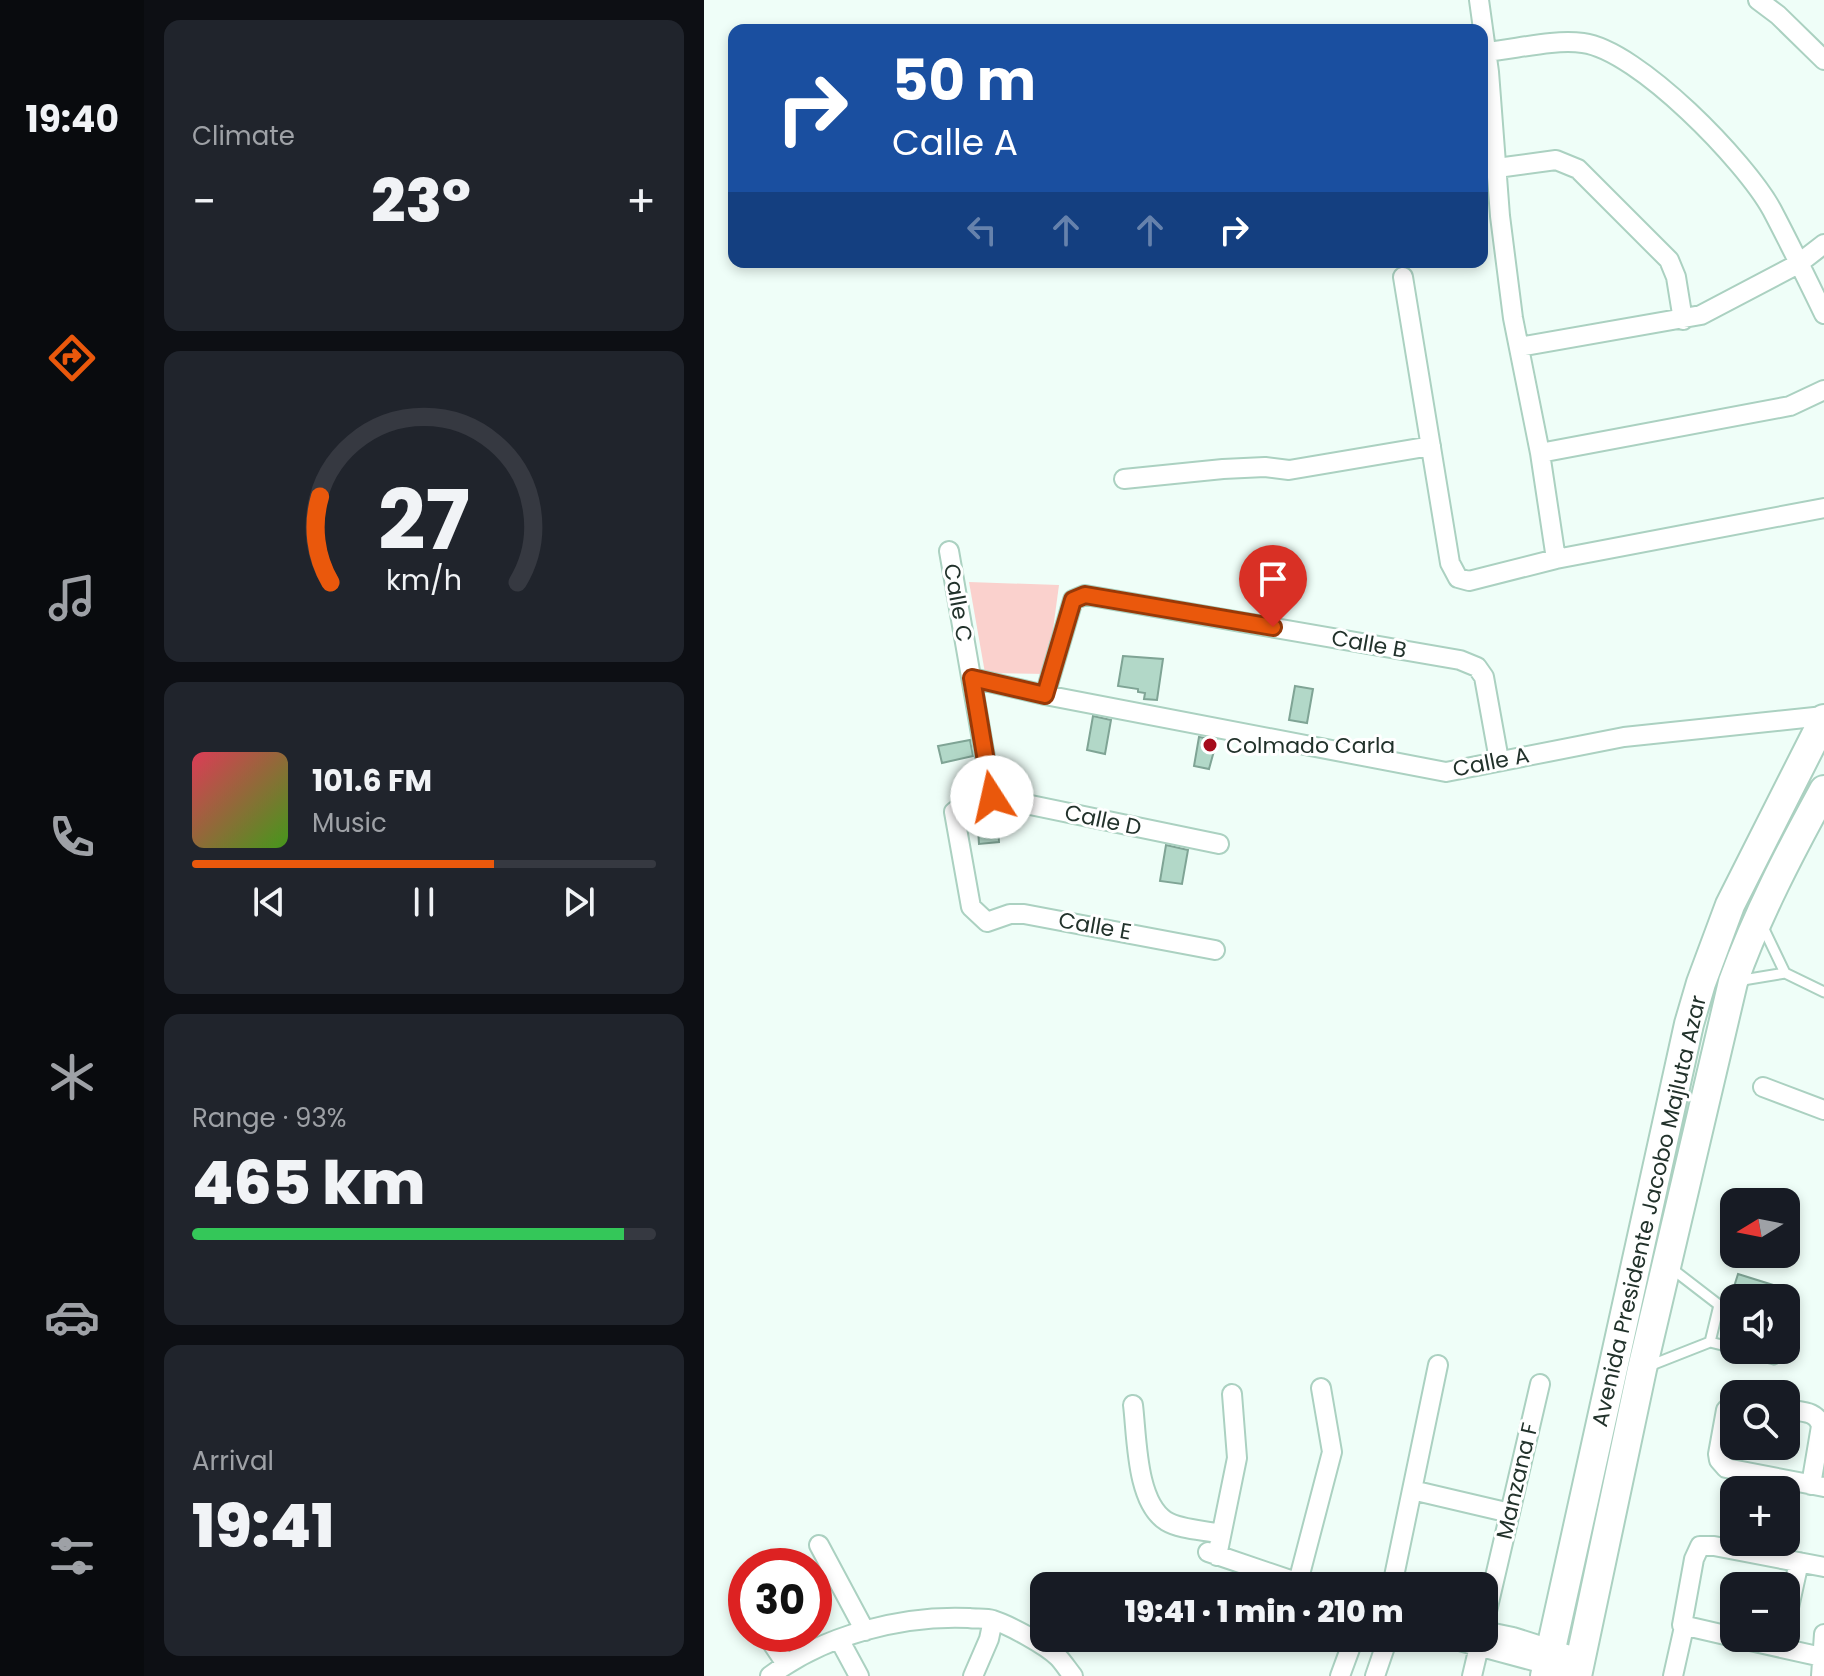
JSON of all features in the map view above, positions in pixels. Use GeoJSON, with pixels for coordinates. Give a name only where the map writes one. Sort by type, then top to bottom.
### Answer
{"type":"FeatureCollection","features":[{"type":"Feature","properties":{"kind":"main road","name":"Avenida Presidente Jacobo Majluta Azar"},"geometry":{"type":"LineString","coordinates":[[1548,1663],[1689,1024],[1730,905],[1824,718]]}},
{"type":"Feature","properties":{"kind":"main road","name":"Avenida Presidente Jacobo Majluta Azar"},"geometry":{"type":"LineString","coordinates":[[1579,1669],[1642,1369],[1733,982],[1758,918],[1824,790]]}},
{"type":"Feature","properties":{"kind":"street"},"geometry":{"type":"LineString","coordinates":[[1479,0],[1482,24]]}},
{"type":"Feature","properties":{"kind":"street"},"geometry":{"type":"LineString","coordinates":[[1758,0],[1821,53]]}},
{"type":"Feature","properties":{"kind":"street"},"geometry":{"type":"LineString","coordinates":[[1488,40],[1585,43],[1606,49],[1631,63],[1705,128],[1757,188],[1771,209],[1824,314]]}},
{"type":"Feature","properties":{"kind":"street"},"geometry":{"type":"LineString","coordinates":[[1488,124],[1497,168],[1491,218],[1540,453],[1556,559]]}},
{"type":"Feature","properties":{"kind":"street"},"geometry":{"type":"LineString","coordinates":[[1497,168],[1556,160],[1578,169],[1669,260],[1676,277],[1683,320]]}},
{"type":"Feature","properties":{"kind":"street"},"geometry":{"type":"LineString","coordinates":[[1519,347],[1701,315],[1798,264],[1824,244]]}},
{"type":"Feature","properties":{"kind":"street"},"geometry":{"type":"LineString","coordinates":[[1403,277],[1450,563],[1458,578],[1469,581],[1556,559],[1824,508]]}},
{"type":"Feature","properties":{"kind":"street"},"geometry":{"type":"LineString","coordinates":[[1540,453],[1790,406],[1824,390]]}},
{"type":"Feature","properties":{"kind":"street"},"geometry":{"type":"LineString","coordinates":[[1124,479],[1223,469],[1265,467],[1289,470],[1431,446]]}},
{"type":"Feature","properties":{"kind":"street","name":"Calle C"},"geometry":{"type":"LineString","coordinates":[[949,551],[992,797]]}},
{"type":"Feature","properties":{"kind":"street","name":"Calle B"},"geometry":{"type":"LineString","coordinates":[[1045,695],[1073,600],[1085,595],[1460,660],[1477,667],[1484,677],[1499,760]]}},
{"type":"Feature","properties":{"kind":"street","name":"Calle A"},"geometry":{"type":"LineString","coordinates":[[972,678],[1045,695],[1431,770],[1455,772],[1499,760],[1624,737],[1824,718]]}},
{"type":"Feature","properties":{"kind":"street","name":"Calle D"},"geometry":{"type":"LineString","coordinates":[[992,797],[1219,844]]}},
{"type":"Feature","properties":{"kind":"street","name":"Calle E"},"geometry":{"type":"LineString","coordinates":[[992,797],[967,802],[954,812],[971,907],[987,922],[1010,914],[1040,916],[1215,950]]}},
{"type":"Feature","properties":{"kind":"street"},"geometry":{"type":"LineString","coordinates":[[1763,1087],[1824,1110]]}},
{"type":"Feature","properties":{"kind":"street"},"geometry":{"type":"LineString","coordinates":[[1395,1572],[1438,1365]]}},
{"type":"Feature","properties":{"kind":"street","name":"Manzana F"},"geometry":{"type":"LineString","coordinates":[[1496,1572],[1540,1384]]}},
{"type":"Feature","properties":{"kind":"street"},"geometry":{"type":"LineString","coordinates":[[1306,1572],[1332,1452],[1321,1388]]}},
{"type":"Feature","properties":{"kind":"street"},"geometry":{"type":"LineString","coordinates":[[1232,1394],[1237,1458],[1221,1534],[1211,1554],[1266,1572]]}},
{"type":"Feature","properties":{"kind":"street"},"geometry":{"type":"LineString","coordinates":[[1133,1405],[1146,1496],[1156,1511],[1178,1525],[1221,1534]]}},
{"type":"Feature","properties":{"kind":"street"},"geometry":{"type":"LineString","coordinates":[[1720,1443],[1719,1460],[1726,1468],[1818,1486],[1821,1426],[1814,1414],[1800,1412]]}},
{"type":"Feature","properties":{"kind":"street"},"geometry":{"type":"LineString","coordinates":[[1412,1490],[1510,1513]]}},
{"type":"Feature","properties":{"kind":"street"},"geometry":{"type":"LineString","coordinates":[[819,1545],[865,1631]]}},
{"type":"Feature","properties":{"kind":"street"},"geometry":{"type":"LineString","coordinates":[[1673,1676],[1694,1559],[1700,1546],[1824,1567]]}},
{"type":"Feature","properties":{"kind":"street"},"geometry":{"type":"LineString","coordinates":[[1797,1572],[1799,1562]]}},
{"type":"Feature","properties":{"kind":"street"},"geometry":{"type":"LineString","coordinates":[[770,1676],[786,1664],[839,1639],[925,1619],[993,1620],[1056,1655],[1073,1676]]}},
{"type":"Feature","properties":{"kind":"street"},"geometry":{"type":"LineString","coordinates":[[973,1676],[989,1639],[993,1620]]}},
{"type":"Feature","properties":{"kind":"street"},"geometry":{"type":"LineString","coordinates":[[1684,1627],[1720,1635]]}},
{"type":"Feature","properties":{"kind":"street"},"geometry":{"type":"LineString","coordinates":[[1821,1676],[1824,1634]]}},
{"type":"Feature","properties":{"kind":"street"},"geometry":{"type":"LineString","coordinates":[[839,1639],[859,1676]]}},
{"type":"Feature","properties":{"kind":"street"},"geometry":{"type":"LineString","coordinates":[[1498,1645],[1548,1663],[1579,1669]]}},
{"type":"Feature","properties":{"kind":"street"},"geometry":{"type":"LineString","coordinates":[[1800,1649],[1822,1657]]}},
{"type":"Feature","properties":{"kind":"street"},"geometry":{"type":"LineString","coordinates":[[778,1652],[786,1664]]}},
{"type":"Feature","properties":{"kind":"street"},"geometry":{"type":"LineString","coordinates":[[1340,1676],[1349,1652]]}},
{"type":"Feature","properties":{"kind":"street"},"geometry":{"type":"LineString","coordinates":[[1375,1676],[1383,1652]]}},
{"type":"Feature","properties":{"kind":"street"},"geometry":{"type":"LineString","coordinates":[[1472,1676],[1478,1652]]}},
{"type":"Feature","properties":{"kind":"lane"},"geometry":{"type":"LineString","coordinates":[[1758,918],[1785,973]]}},
{"type":"Feature","properties":{"kind":"lane"},"geometry":{"type":"LineString","coordinates":[[1733,982],[1785,973],[1824,992]]}},
{"type":"Feature","properties":{"kind":"lane"},"geometry":{"type":"LineString","coordinates":[[1667,1265],[1719,1305],[1710,1342]]}},
{"type":"Feature","properties":{"kind":"lane"},"geometry":{"type":"LineString","coordinates":[[1642,1369],[1710,1342],[1720,1344]]}},
{"type":"Feature","properties":{"kind":"shaded area"},"geometry":{"type":"Polygon","coordinates":[[[969,582],[1059,585],[1047,674],[985,673],[969,582]]]}},
{"type":"Feature","properties":{"kind":"building"},"geometry":{"type":"Polygon","coordinates":[[[1123,656],[1163,659],[1157,700],[1144,699],[1145,693],[1138,692],[1138,689],[1118,686],[1123,656]]]}},
{"type":"Feature","properties":{"kind":"building"},"geometry":{"type":"Polygon","coordinates":[[[1295,686],[1313,689],[1307,723],[1289,720],[1295,686]]]}},
{"type":"Feature","properties":{"kind":"building"},"geometry":{"type":"Polygon","coordinates":[[[1093,716],[1111,720],[1105,754],[1087,750],[1093,716]]]}},
{"type":"Feature","properties":{"kind":"building"},"geometry":{"type":"Polygon","coordinates":[[[1199,737],[1217,740],[1209,769],[1194,766],[1199,737]]]}},
{"type":"Feature","properties":{"kind":"building"},"geometry":{"type":"Polygon","coordinates":[[[970,740],[973,756],[942,763],[938,746],[970,740]]]}},
{"type":"Feature","properties":{"kind":"building"},"geometry":{"type":"Polygon","coordinates":[[[997,810],[999,842],[979,844],[977,812],[997,810]]]}},
{"type":"Feature","properties":{"kind":"building"},"geometry":{"type":"Polygon","coordinates":[[[1166,845],[1188,850],[1182,884],[1160,881],[1166,845]]]}},
{"type":"Feature","properties":{"kind":"building"},"geometry":{"type":"Polygon","coordinates":[[[1738,1274],[1770,1284],[1735,1284],[1738,1274]]]}},
{"type":"Feature","properties":{"kind":"place","name":"Colmado Carla"},"geometry":{"type":"Point","coordinates":[1210,745]}},
{"type":"Feature","properties":{"kind":"route"},"geometry":{"type":"LineString","coordinates":[[992,797],[972,678],[1045,695],[1073,600],[1085,595],[1273,627]]}}]}
